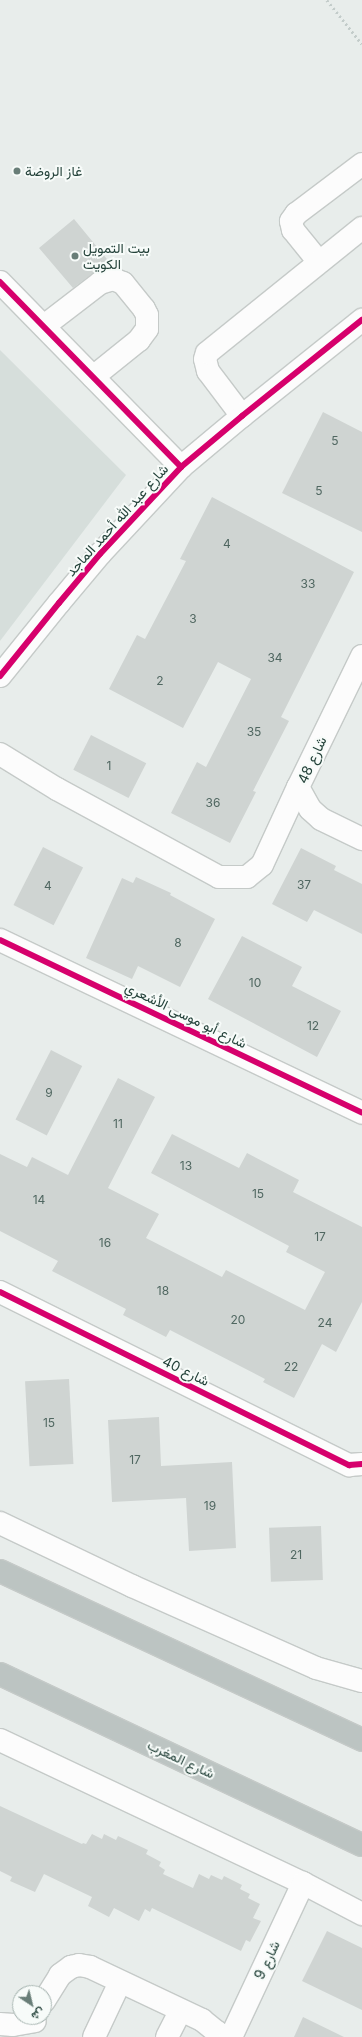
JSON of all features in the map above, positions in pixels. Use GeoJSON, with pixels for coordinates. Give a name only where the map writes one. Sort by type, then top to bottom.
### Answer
{"type":"FeatureCollection","features":[{"type":"Feature","properties":{"kind":"highway"},"geometry":{"type":"LineString","coordinates":[[0,1571],[362,1740]]}},
{"type":"Feature","properties":{"kind":"highway","name":"شارع المغرب"},"geometry":{"type":"LineString","coordinates":[[0,1674],[362,1845]]}},
{"type":"Feature","properties":{"kind":"street"},"geometry":{"type":"LineString","coordinates":[[319,262],[293,230],[291,221],[296,214],[362,164]]}},
{"type":"Feature","properties":{"kind":"street"},"geometry":{"type":"LineString","coordinates":[[242,416],[208,371],[205,359],[207,353],[362,228]]}},
{"type":"Feature","properties":{"kind":"street"},"geometry":{"type":"LineString","coordinates":[[44,326],[100,283],[113,279],[123,283],[144,309],[147,329],[139,340],[94,377]]}},
{"type":"Feature","properties":{"kind":"street"},"geometry":{"type":"LineString","coordinates":[[0,282],[181,467]]}},
{"type":"Feature","properties":{"kind":"street","name":"شارع عبد الله أحمد الماجد"},"geometry":{"type":"LineString","coordinates":[[0,676],[90,566],[181,467],[362,320]]}},
{"type":"Feature","properties":{"kind":"street","name":"شارع 48"},"geometry":{"type":"LineString","coordinates":[[362,656],[298,787],[310,809],[321,819],[362,839]]}},
{"type":"Feature","properties":{"kind":"street"},"geometry":{"type":"LineString","coordinates":[[0,754],[57,789],[219,877],[247,877],[262,865],[298,787]]}},
{"type":"Feature","properties":{"kind":"street","name":"شارع أبو موسى الأشعري"},"geometry":{"type":"LineString","coordinates":[[0,940],[362,1113]]}},
{"type":"Feature","properties":{"kind":"street","name":"شارع 40"},"geometry":{"type":"LineString","coordinates":[[0,1292],[349,1465],[362,1464]]}},
{"type":"Feature","properties":{"kind":"street"},"geometry":{"type":"LineString","coordinates":[[0,1522],[132,1586],[316,1668],[362,1681]]}},
{"type":"Feature","properties":{"kind":"street"},"geometry":{"type":"LineString","coordinates":[[0,1740],[303,1883],[362,1914]]}},
{"type":"Feature","properties":{"kind":"street","name":"شارع 9"},"geometry":{"type":"LineString","coordinates":[[231,2037],[303,1883]]}},
{"type":"Feature","properties":{"kind":"street"},"geometry":{"type":"LineString","coordinates":[[52,1988],[60,1974],[71,1967],[79,1965],[90,1967],[180,2011],[202,2020],[217,2032],[220,2037]]}},
{"type":"Feature","properties":{"kind":"street"},"geometry":{"type":"LineString","coordinates":[[94,2037],[120,1982]]}},
{"type":"Feature","properties":{"kind":"street"},"geometry":{"type":"LineString","coordinates":[[167,2037],[180,2011]]}},
{"type":"Feature","properties":{"kind":"street"},"geometry":{"type":"LineString","coordinates":[[0,2024],[12,2025]]}},
{"type":"Feature","properties":{"kind":"path"},"geometry":{"type":"LineString","coordinates":[[327,0],[362,44]]}},
{"type":"Feature","properties":{"kind":"shaded area"},"geometry":{"type":"Polygon","coordinates":[[[0,350],[126,475],[0,641],[0,350]]]}},
{"type":"Feature","properties":{"kind":"building","name":"بيت التمويل الكويت"},"geometry":{"type":"Polygon","coordinates":[[[74,219],[111,264],[93,273],[73,288],[39,248],[74,219]]]}},
{"type":"Feature","properties":{"kind":"building"},"geometry":{"type":"Polygon","coordinates":[[[323,412],[362,432],[362,532],[282,493],[323,412]]]}},
{"type":"Feature","properties":{"kind":"building"},"geometry":{"type":"Polygon","coordinates":[[[212,497],[354,572],[281,717],[289,721],[253,791],[256,792],[230,843],[171,813],[197,762],[206,767],[251,679],[218,662],[183,728],[109,689],[137,635],[145,639],[186,561],[180,559],[212,497]]]}},
{"type":"Feature","properties":{"kind":"building"},"geometry":{"type":"Polygon","coordinates":[[[91,735],[146,763],[129,798],[73,770],[91,735]]]}},
{"type":"Feature","properties":{"kind":"building"},"geometry":{"type":"Polygon","coordinates":[[[43,847],[83,867],[54,925],[13,905],[43,847]]]}},
{"type":"Feature","properties":{"kind":"building"},"geometry":{"type":"Polygon","coordinates":[[[301,848],[336,866],[334,870],[362,884],[362,934],[314,910],[307,922],[272,904],[301,848]]]}},
{"type":"Feature","properties":{"kind":"building"},"geometry":{"type":"Polygon","coordinates":[[[136,877],[171,893],[170,895],[215,919],[180,987],[138,966],[132,979],[86,958],[122,878],[133,883],[136,877]]]}},
{"type":"Feature","properties":{"kind":"building"},"geometry":{"type":"Polygon","coordinates":[[[242,936],[302,967],[292,986],[341,1011],[317,1057],[208,999],[242,936]]]}},
{"type":"Feature","properties":{"kind":"building"},"geometry":{"type":"Polygon","coordinates":[[[51,1050],[82,1066],[47,1135],[16,1119],[51,1050]]]}},
{"type":"Feature","properties":{"kind":"building"},"geometry":{"type":"Polygon","coordinates":[[[118,1078],[155,1097],[108,1188],[159,1214],[146,1238],[222,1277],[226,1270],[305,1310],[325,1272],[286,1252],[289,1246],[151,1173],[172,1134],[239,1168],[247,1153],[299,1180],[293,1192],[362,1227],[362,1302],[336,1352],[322,1344],[294,1398],[263,1382],[265,1379],[170,1330],[166,1337],[123,1315],[126,1309],[52,1271],[58,1261],[0,1231],[0,1154],[27,1167],[32,1157],[68,1175],[118,1078]]]}},
{"type":"Feature","properties":{"kind":"building"},"geometry":{"type":"Polygon","coordinates":[[[69,1379],[73,1464],[30,1466],[25,1381],[69,1379]]]}},
{"type":"Feature","properties":{"kind":"building"},"geometry":{"type":"Polygon","coordinates":[[[159,1417],[161,1466],[232,1462],[236,1548],[189,1551],[186,1498],[112,1502],[108,1420],[159,1417]]]}},
{"type":"Feature","properties":{"kind":"building"},"geometry":{"type":"Polygon","coordinates":[[[321,1526],[323,1580],[271,1582],[269,1528],[321,1526]]]}},
{"type":"Feature","properties":{"kind":"building"},"geometry":{"type":"Polygon","coordinates":[[[0,1806],[82,1844],[86,1844],[92,1834],[102,1839],[104,1834],[116,1840],[118,1836],[148,1850],[146,1854],[161,1862],[159,1866],[165,1870],[163,1874],[193,1888],[199,1874],[209,1879],[211,1875],[222,1880],[224,1876],[242,1885],[240,1889],[250,1894],[248,1898],[260,1904],[253,1918],[261,1921],[250,1942],[246,1940],[241,1951],[152,1908],[150,1912],[145,1909],[139,1921],[114,1908],[109,1917],[88,1906],[92,1897],[44,1874],[35,1892],[10,1881],[12,1877],[0,1871],[0,1806]]]}},
{"type":"Feature","properties":{"kind":"building"},"geometry":{"type":"Polygon","coordinates":[[[327,1931],[362,1948],[362,2010],[302,1981],[327,1931]]]}},
{"type":"Feature","properties":{"kind":"building"},"geometry":{"type":"Polygon","coordinates":[[[303,2017],[344,2037],[294,2037],[303,2017]]]}},
{"type":"Feature","properties":{"kind":"cycle path"},"geometry":{"type":"LineString","coordinates":[[0,282],[181,467]]}},
{"type":"Feature","properties":{"kind":"cycle path"},"geometry":{"type":"LineString","coordinates":[[0,676],[100,554],[181,467],[362,320]]}},
{"type":"Feature","properties":{"kind":"cycle path"},"geometry":{"type":"LineString","coordinates":[[0,940],[362,1113]]}},
{"type":"Feature","properties":{"kind":"cycle path"},"geometry":{"type":"LineString","coordinates":[[0,1292],[349,1465],[362,1464]]}},
{"type":"Feature","properties":{"kind":"place","name":"غاز الروضة"},"geometry":{"type":"Point","coordinates":[17,171]}},
{"type":"Feature","properties":{"kind":"place","name":"بيت التمويل الكويت"},"geometry":{"type":"Point","coordinates":[75,256]}}]}
